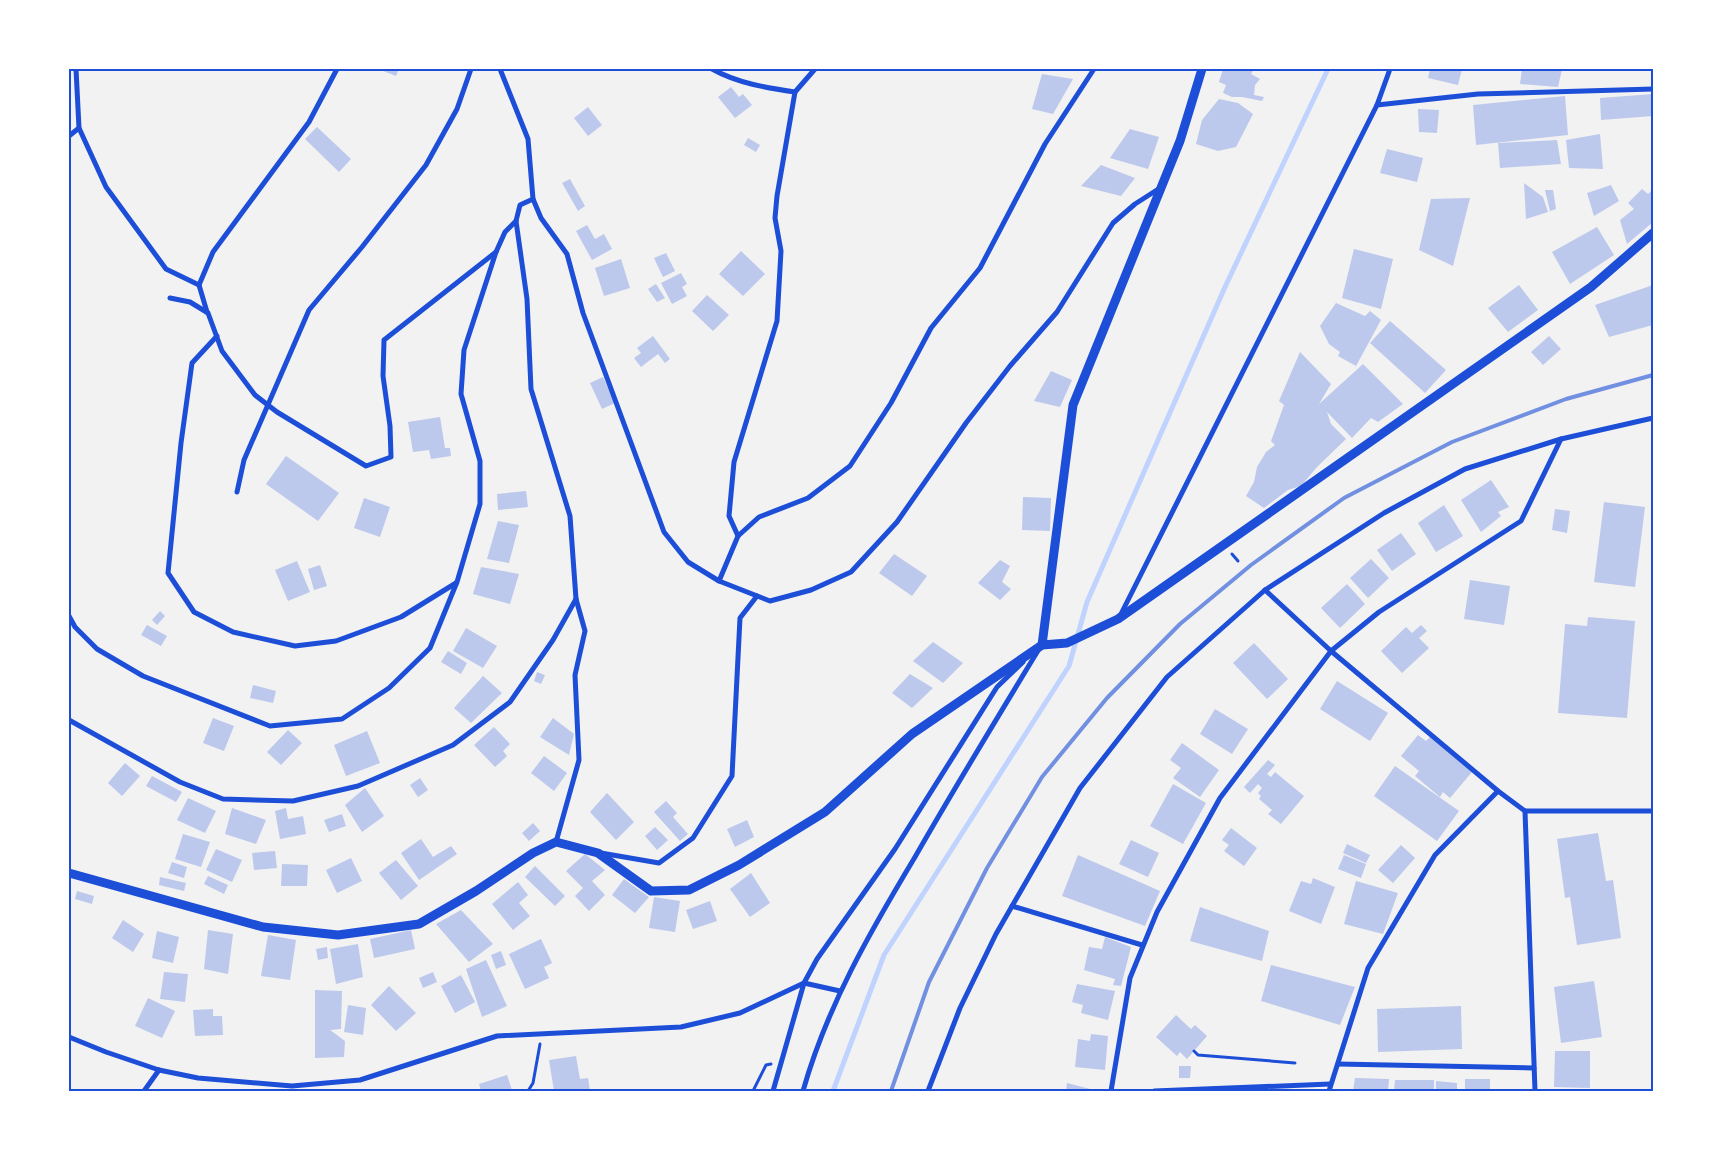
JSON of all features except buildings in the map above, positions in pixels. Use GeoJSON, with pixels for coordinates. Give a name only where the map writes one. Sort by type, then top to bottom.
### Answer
{"type":"FeatureCollection","features":[{"type":"Feature","properties":{"kind":"street"},"geometry":{"type":"LineString","coordinates":[[76,69],[79,128],[106,187],[166,269],[199,285]]}},
{"type":"Feature","properties":{"kind":"street"},"geometry":{"type":"LineString","coordinates":[[337,69],[309,122],[213,252],[199,285],[222,351],[255,395],[366,466],[391,457],[383,376],[384,340],[496,252]]}},
{"type":"Feature","properties":{"kind":"street"},"geometry":{"type":"LineString","coordinates":[[237,492],[244,460],[309,310],[426,165],[457,109],[471,69]]}},
{"type":"Feature","properties":{"kind":"street"},"geometry":{"type":"LineString","coordinates":[[500,69],[528,139],[533,199],[541,218],[567,254],[583,313],[664,532],[688,562],[719,581],[770,601],[812,590],[851,572],[897,522],[966,423],[1010,366],[1057,312],[1113,223],[1134,204],[1162,187]]}},
{"type":"Feature","properties":{"kind":"street"},"geometry":{"type":"LineString","coordinates":[[712,69],[726,76],[773,89],[795,92]]}},
{"type":"Feature","properties":{"kind":"street"},"geometry":{"type":"LineString","coordinates":[[738,536],[729,516],[734,462],[777,321],[781,251],[775,218],[777,196],[795,92],[814,69]]}},
{"type":"Feature","properties":{"kind":"street"},"geometry":{"type":"LineString","coordinates":[[719,581],[738,536],[759,517],[808,498],[850,466],[891,403],[931,328],[980,268],[1045,144],[1094,69]]}},
{"type":"Feature","properties":{"kind":"street"},"geometry":{"type":"LineString","coordinates":[[803,1091],[812,1060],[840,991],[875,924],[1042,645],[1073,405],[1180,141],[1202,69]]}},
{"type":"Feature","properties":{"kind":"street"},"geometry":{"type":"LineString","coordinates":[[1118,619],[1377,105],[1390,69]]}},
{"type":"Feature","properties":{"kind":"street"},"geometry":{"type":"LineString","coordinates":[[1377,105],[1478,94],[1653,89]]}},
{"type":"Feature","properties":{"kind":"street"},"geometry":{"type":"LineString","coordinates":[[69,136],[79,128]]}},
{"type":"Feature","properties":{"kind":"street"},"geometry":{"type":"LineString","coordinates":[[533,199],[520,205],[516,221],[527,299],[531,390],[570,516],[576,599],[585,631],[575,675],[580,760],[556,842]]}},
{"type":"Feature","properties":{"kind":"street"},"geometry":{"type":"LineString","coordinates":[[69,616],[75,628],[97,649],[143,676],[270,726],[342,719],[389,688],[430,648],[457,582],[480,504],[480,461],[461,394],[464,350],[496,252],[505,232],[516,221]]}},
{"type":"Feature","properties":{"kind":"street"},"geometry":{"type":"LineString","coordinates":[[598,853],[652,891],[689,890],[739,865],[825,812],[912,734],[1042,645],[1067,642],[1118,619],[1592,287],[1653,233]]}},
{"type":"Feature","properties":{"kind":"street"},"geometry":{"type":"LineString","coordinates":[[170,298],[190,302],[208,313]]}},
{"type":"Feature","properties":{"kind":"street"},"geometry":{"type":"LineString","coordinates":[[217,336],[192,363],[181,443],[168,573],[194,612],[234,632],[295,646],[336,641],[401,618],[457,582]]}},
{"type":"Feature","properties":{"kind":"street"},"geometry":{"type":"LineString","coordinates":[[928,1091],[960,1008],[1012,906],[1080,788],[1167,676],[1265,590],[1384,514],[1466,469],[1561,439],[1653,418]]}},
{"type":"Feature","properties":{"kind":"street"},"geometry":{"type":"LineString","coordinates":[[1111,1091],[1130,978],[1142,945],[1157,912],[1220,798],[1331,651],[1379,612],[1522,521],[1561,439]]}},
{"type":"Feature","properties":{"kind":"street"},"geometry":{"type":"LineString","coordinates":[[1265,590],[1331,651],[1498,791],[1525,811],[1653,811]]}},
{"type":"Feature","properties":{"kind":"street"},"geometry":{"type":"LineString","coordinates":[[69,873],[263,927],[338,935],[419,924],[476,891],[533,852],[556,842],[598,853],[659,863],[693,838],[732,776],[740,618],[757,596]]}},
{"type":"Feature","properties":{"kind":"street"},"geometry":{"type":"LineString","coordinates":[[69,720],[180,782],[223,799],[293,801],[358,786],[453,745],[510,702],[553,640],[576,599]]}},
{"type":"Feature","properties":{"kind":"street"},"geometry":{"type":"LineString","coordinates":[[773,1091],[804,983],[817,959],[895,848],[997,687],[1042,645]]}},
{"type":"Feature","properties":{"kind":"street"},"geometry":{"type":"LineString","coordinates":[[1330,1091],[1330,1084],[1368,968],[1435,855],[1498,791]]}},
{"type":"Feature","properties":{"kind":"street"},"geometry":{"type":"LineString","coordinates":[[1525,811],[1534,1091]]}},
{"type":"Feature","properties":{"kind":"street"},"geometry":{"type":"LineString","coordinates":[[1012,906],[1142,945]]}},
{"type":"Feature","properties":{"kind":"street"},"geometry":{"type":"LineString","coordinates":[[69,1037],[159,1070],[198,1078],[292,1086],[360,1080],[497,1036],[681,1027],[740,1013],[804,983],[840,991]]}},
{"type":"Feature","properties":{"kind":"street"},"geometry":{"type":"LineString","coordinates":[[1338,1064],[1534,1068]]}},
{"type":"Feature","properties":{"kind":"street"},"geometry":{"type":"LineString","coordinates":[[144,1091],[159,1070]]}},
{"type":"Feature","properties":{"kind":"street"},"geometry":{"type":"LineString","coordinates":[[1154,1091],[1330,1084]]}},
{"type":"Feature","properties":{"kind":"path"},"geometry":{"type":"LineString","coordinates":[[528,1091],[533,1083],[542,1034]]}},
{"type":"Feature","properties":{"kind":"path"},"geometry":{"type":"LineString","coordinates":[[1194,1051],[1198,1055],[1295,1063]]}},
{"type":"Feature","properties":{"kind":"path"},"geometry":{"type":"LineString","coordinates":[[754,1091],[766,1065],[781,1061]]}},
{"type":"Feature","properties":{"kind":"waterway"},"geometry":{"type":"LineString","coordinates":[[833,1091],[884,955],[1069,666],[1087,602],[1225,287],[1328,69]]}},
{"type":"Feature","properties":{"kind":"railway"},"geometry":{"type":"LineString","coordinates":[[891,1091],[929,982],[987,868],[1042,777],[1107,698],[1180,624],[1251,565],[1344,498],[1452,442],[1566,399],[1653,375]]}}]}
